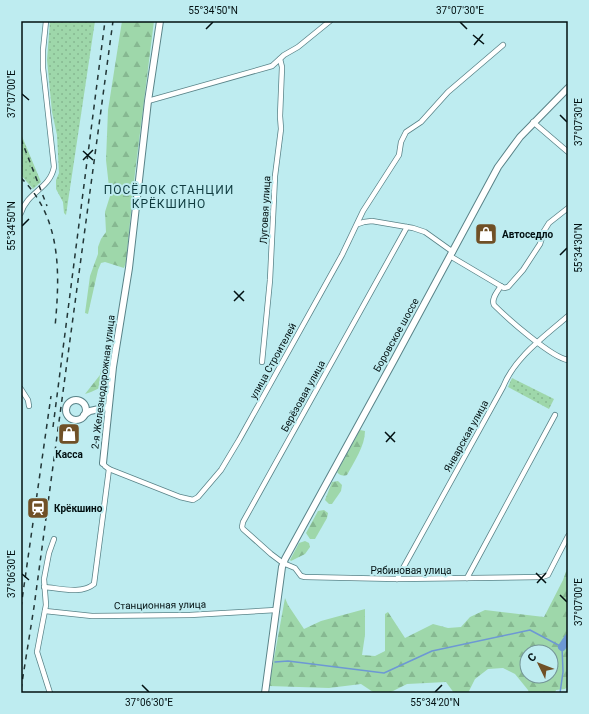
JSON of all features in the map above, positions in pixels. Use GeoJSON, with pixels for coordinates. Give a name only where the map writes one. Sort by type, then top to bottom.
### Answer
{"type":"FeatureCollection","features":[{"type":"Feature","properties":{"kind":"main road","name":"2-я Железнодорожная улица"},"geometry":{"type":"LineString","coordinates":[[103,463],[108,407],[129,268],[148,100],[160,21]]}},
{"type":"Feature","properties":{"kind":"main road","name":"Боровское шоссе"},"geometry":{"type":"LineString","coordinates":[[265,693],[283,563],[498,167],[516,141],[568,88]]}},
{"type":"Feature","properties":{"kind":"main road"},"geometry":{"type":"LineString","coordinates":[[87,411],[108,407]]}},
{"type":"Feature","properties":{"kind":"street"},"geometry":{"type":"LineString","coordinates":[[21,213],[27,200],[50,180],[54,167],[43,68],[46,21]]}},
{"type":"Feature","properties":{"kind":"street"},"geometry":{"type":"LineString","coordinates":[[148,100],[268,67],[276,63],[284,55],[330,21]]}},
{"type":"Feature","properties":{"kind":"street","name":"улица Строителей"},"geometry":{"type":"LineString","coordinates":[[109,469],[180,497],[193,500],[198,497],[219,473],[239,440],[342,255],[364,211],[399,155],[401,142],[406,132],[421,122],[448,92],[503,45]]}},
{"type":"Feature","properties":{"kind":"street","name":"Луговая улица"},"geometry":{"type":"LineString","coordinates":[[262,362],[270,280],[275,176],[281,129],[280,116],[282,67],[280,59]]}},
{"type":"Feature","properties":{"kind":"street"},"geometry":{"type":"LineString","coordinates":[[533,122],[568,152]]}},
{"type":"Feature","properties":{"kind":"street"},"geometry":{"type":"LineString","coordinates":[[358,224],[372,221],[407,227],[425,232],[452,254],[502,287],[510,286],[542,242],[544,231],[549,223],[568,208]]}},
{"type":"Feature","properties":{"kind":"street","name":"Берёзовая улица"},"geometry":{"type":"LineString","coordinates":[[283,563],[244,532],[242,525],[407,227]]}},
{"type":"Feature","properties":{"kind":"street"},"geometry":{"type":"LineString","coordinates":[[502,287],[494,298],[494,305],[537,342],[559,358],[568,360]]}},
{"type":"Feature","properties":{"kind":"street","name":"Январская улица"},"geometry":{"type":"LineString","coordinates":[[397,579],[496,399],[506,378],[532,346],[568,316]]}},
{"type":"Feature","properties":{"kind":"street"},"geometry":{"type":"LineString","coordinates":[[21,389],[28,400],[29,406]]}},
{"type":"Feature","properties":{"kind":"street"},"geometry":{"type":"LineString","coordinates":[[467,578],[555,415]]}},
{"type":"Feature","properties":{"kind":"street","name":"2-я Железнодорожная улица"},"geometry":{"type":"LineString","coordinates":[[103,463],[109,469]]}},
{"type":"Feature","properties":{"kind":"street"},"geometry":{"type":"LineString","coordinates":[[44,587],[78,590],[86,589],[94,584],[109,469]]}},
{"type":"Feature","properties":{"kind":"street","name":"Рябиновая улица"},"geometry":{"type":"LineString","coordinates":[[283,563],[295,568],[303,577],[397,579],[546,576],[553,567],[568,536]]}},
{"type":"Feature","properties":{"kind":"street"},"geometry":{"type":"LineString","coordinates":[[50,693],[37,654],[45,611],[46,598],[44,579],[49,553],[54,539]]}},
{"type":"Feature","properties":{"kind":"street","name":"Станционная улица"},"geometry":{"type":"LineString","coordinates":[[45,611],[92,616],[190,615],[276,610]]}},
{"type":"Feature","properties":{"kind":"green space"},"geometry":{"type":"Polygon","coordinates":[[[50,21],[95,21],[66,215],[64,213],[63,202],[56,189],[56,180],[59,173],[57,135],[52,112],[47,60],[50,21]]]}},
{"type":"Feature","properties":{"kind":"green space"},"geometry":{"type":"Polygon","coordinates":[[[122,21],[154,21],[135,173],[126,262],[124,268],[105,262],[101,263],[88,314],[85,313],[90,276],[98,254],[98,247],[106,232],[105,212],[110,196],[106,160],[108,110],[122,21]]]}},
{"type":"Feature","properties":{"kind":"green space"},"geometry":{"type":"Polygon","coordinates":[[[21,134],[41,182],[33,189],[21,175],[21,134]]]}},
{"type":"Feature","properties":{"kind":"green space"},"geometry":{"type":"Polygon","coordinates":[[[108,358],[111,359],[106,385],[85,394],[100,375],[102,363],[108,358]]]}},
{"type":"Feature","properties":{"kind":"green space"},"geometry":{"type":"Polygon","coordinates":[[[512,378],[554,399],[549,409],[508,387],[512,378]]]}},
{"type":"Feature","properties":{"kind":"green space"},"geometry":{"type":"Polygon","coordinates":[[[360,430],[365,431],[365,437],[361,448],[347,475],[340,475],[337,472],[360,430]]]}},
{"type":"Feature","properties":{"kind":"green space"},"geometry":{"type":"Polygon","coordinates":[[[338,481],[342,485],[341,491],[332,504],[329,504],[325,500],[332,482],[338,481]]]}},
{"type":"Feature","properties":{"kind":"green space"},"geometry":{"type":"Polygon","coordinates":[[[324,510],[328,513],[327,518],[315,539],[310,539],[306,533],[318,511],[324,510]]]}},
{"type":"Feature","properties":{"kind":"green space"},"geometry":{"type":"Polygon","coordinates":[[[305,541],[309,543],[310,547],[305,554],[291,561],[290,560],[299,543],[305,541]]]}},
{"type":"Feature","properties":{"kind":"green space"},"geometry":{"type":"Polygon","coordinates":[[[568,566],[568,686],[565,689],[556,690],[555,693],[529,693],[523,684],[559,684],[559,644],[519,644],[519,679],[515,674],[503,668],[488,669],[475,679],[468,693],[454,693],[446,682],[407,684],[389,693],[373,692],[361,684],[329,688],[269,686],[285,598],[304,629],[321,621],[365,609],[365,635],[362,655],[375,656],[385,651],[385,614],[388,612],[405,638],[433,624],[448,628],[461,627],[470,617],[485,610],[544,617],[563,580],[568,566]]]}},
{"type":"Feature","properties":{"kind":"waterway"},"geometry":{"type":"LineString","coordinates":[[275,662],[288,661],[384,673],[432,651],[530,630],[562,647],[563,672],[560,693]]}},
{"type":"Feature","properties":{"kind":"waterway"},"geometry":{"type":"LineString","coordinates":[[562,647],[568,638]]}},
{"type":"Feature","properties":{"kind":"railway"},"geometry":{"type":"LineString","coordinates":[[53,427],[105,21]]}},
{"type":"Feature","properties":{"kind":"railway"},"geometry":{"type":"LineString","coordinates":[[21,689],[34,607],[113,21]]}},
{"type":"Feature","properties":{"kind":"railway"},"geometry":{"type":"LineString","coordinates":[[21,139],[47,206]]}},
{"type":"Feature","properties":{"kind":"railway"},"geometry":{"type":"LineString","coordinates":[[21,178],[34,194],[44,211],[51,229],[55,248],[58,287],[55,327]]}},
{"type":"Feature","properties":{"kind":"railway"},"geometry":{"type":"LineString","coordinates":[[21,607],[51,396]]}},
{"type":"Feature","properties":{"kind":"place","name":"Автоседло"},"geometry":{"type":"Point","coordinates":[486,234]}},
{"type":"Feature","properties":{"kind":"place","name":"Касса"},"geometry":{"type":"Point","coordinates":[69,434]}},
{"type":"Feature","properties":{"kind":"place","name":"Крёкшино"},"geometry":{"type":"Point","coordinates":[38,508]}},
{"type":"Feature","properties":{"kind":"district","name":"ПОСЁЛОК СТАНЦИИ КРЁКШИНО"},"geometry":{"type":"Point","coordinates":[169,197]}}]}
